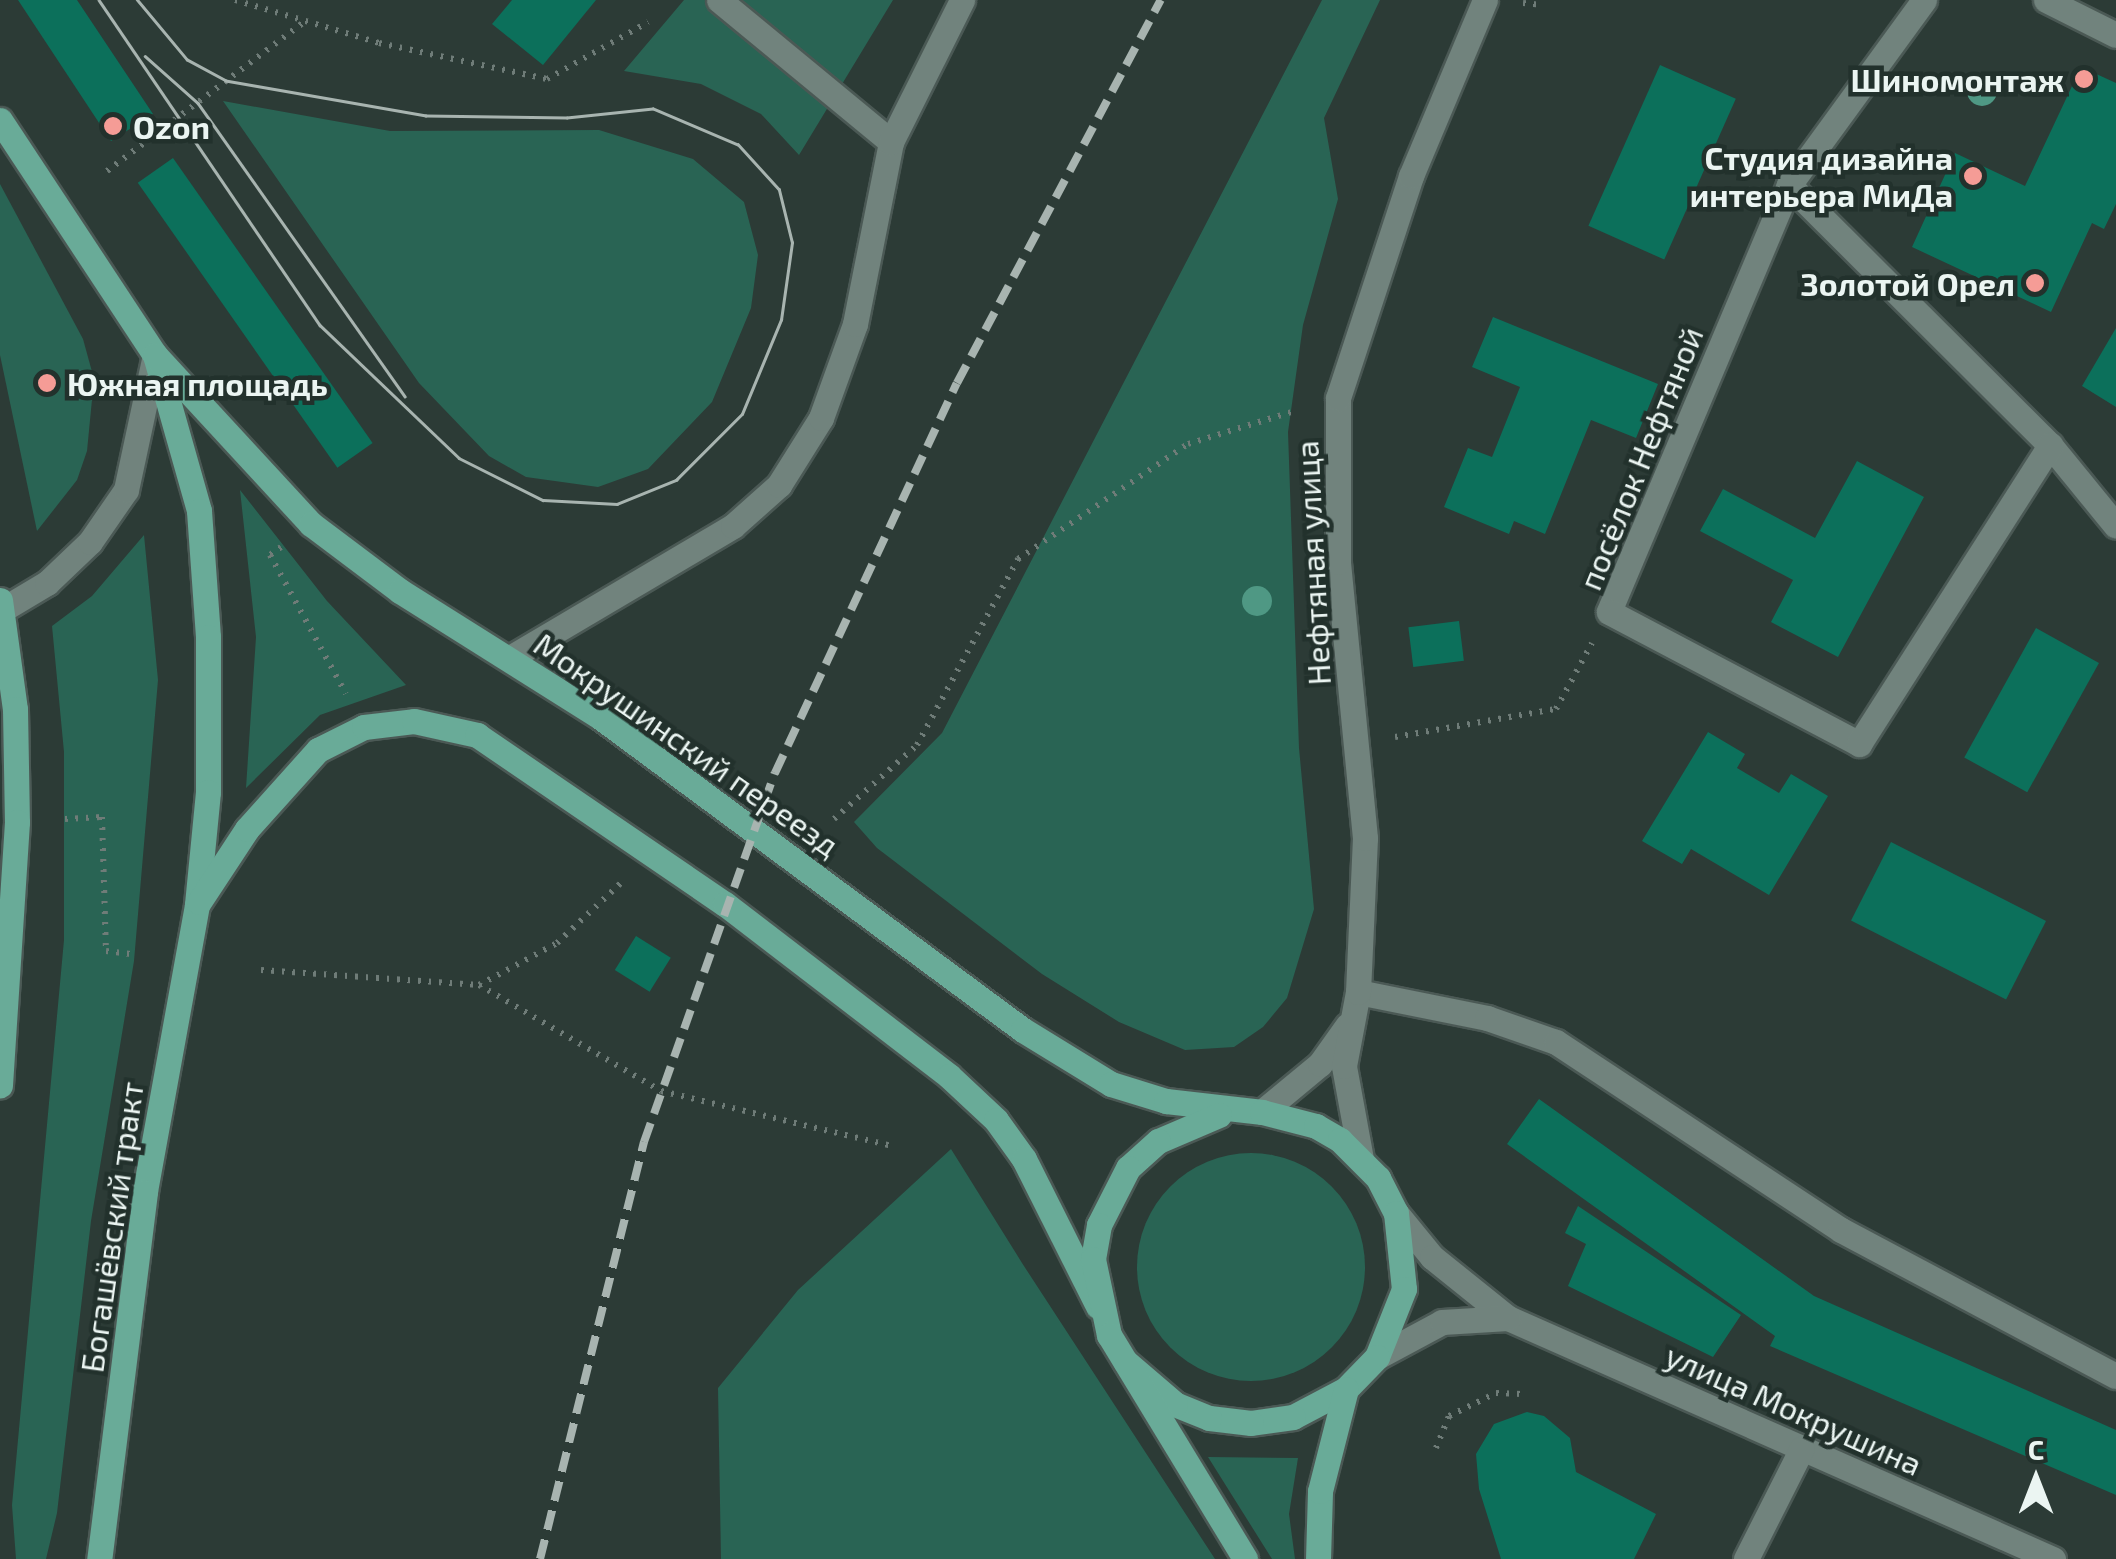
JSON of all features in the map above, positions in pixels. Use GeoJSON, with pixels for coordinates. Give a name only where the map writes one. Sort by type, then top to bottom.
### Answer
{"type":"FeatureCollection","features":[{"type":"Feature","properties":{"kind":"main road"},"geometry":{"type":"LineString","coordinates":[[0,120],[155,356],[199,510],[208,636],[208,792],[197,905]]}},
{"type":"Feature","properties":{"kind":"main road","name":"Мокрушинский переезд"},"geometry":{"type":"LineString","coordinates":[[155,356],[312,524],[400,591],[510,658],[754,827],[1068,1059],[1111,1084],[1228,1112]]}},
{"type":"Feature","properties":{"kind":"main road"},"geometry":{"type":"LineString","coordinates":[[0,1085],[15,846],[15,710],[1,607]]}},
{"type":"Feature","properties":{"kind":"main road"},"geometry":{"type":"LineString","coordinates":[[197,905],[247,830],[318,750],[364,726],[414,722],[476,735],[725,904],[949,1076],[996,1120],[1024,1159],[1126,1362],[1245,1559]]}},
{"type":"Feature","properties":{"kind":"main road"},"geometry":{"type":"LineString","coordinates":[[0,884],[15,846]]}},
{"type":"Feature","properties":{"kind":"main road","name":"Богашёвский тракт"},"geometry":{"type":"LineString","coordinates":[[99,1559],[145,1192],[197,905]]}},
{"type":"Feature","properties":{"kind":"main road"},"geometry":{"type":"LineString","coordinates":[[1098,1306],[1093,1259],[1099,1225],[1128,1168],[1192,1122],[1228,1112],[1262,1112],[1316,1126],[1362,1159],[1396,1213],[1404,1289],[1377,1357],[1346,1389],[1293,1417],[1251,1423],[1209,1418],[1162,1395],[1126,1362]]}},
{"type":"Feature","properties":{"kind":"main road"},"geometry":{"type":"LineString","coordinates":[[1318,1559],[1320,1491],[1346,1389]]}},
{"type":"Feature","properties":{"kind":"street"},"geometry":{"type":"LineString","coordinates":[[718,0],[890,142]]}},
{"type":"Feature","properties":{"kind":"street"},"geometry":{"type":"LineString","coordinates":[[510,658],[734,526],[778,485],[821,418],[856,324],[890,142],[962,0]]}},
{"type":"Feature","properties":{"kind":"street","name":"Нефтяная улица"},"geometry":{"type":"LineString","coordinates":[[1262,1112],[1320,1064],[1347,1026],[1358,992],[1365,838],[1338,562],[1338,398],[1411,176],[1484,0]]}},
{"type":"Feature","properties":{"kind":"street","name":"посёлок Нефтяной"},"geometry":{"type":"LineString","coordinates":[[1924,0],[1789,185],[1609,612],[1859,744],[2050,446]]}},
{"type":"Feature","properties":{"kind":"street"},"geometry":{"type":"LineString","coordinates":[[2046,0],[2116,35]]}},
{"type":"Feature","properties":{"kind":"street"},"geometry":{"type":"LineString","coordinates":[[1789,185],[2050,446],[2116,526]]}},
{"type":"Feature","properties":{"kind":"street"},"geometry":{"type":"LineString","coordinates":[[1,607],[48,584],[90,542],[126,490],[155,356]]}},
{"type":"Feature","properties":{"kind":"street"},"geometry":{"type":"LineString","coordinates":[[1358,992],[1487,1018],[1556,1042],[1841,1230],[2116,1376]]}},
{"type":"Feature","properties":{"kind":"street","name":"Нефтяная улица"},"geometry":{"type":"LineString","coordinates":[[1347,1026],[1347,1100],[1362,1159]]}},
{"type":"Feature","properties":{"kind":"street"},"geometry":{"type":"LineString","coordinates":[[1396,1213],[1432,1257],[1508,1318]]}},
{"type":"Feature","properties":{"kind":"street"},"geometry":{"type":"LineString","coordinates":[[1377,1357],[1442,1322],[1508,1318]]}},
{"type":"Feature","properties":{"kind":"street","name":"улица Мокрушина"},"geometry":{"type":"LineString","coordinates":[[1508,1318],[2053,1559]]}},
{"type":"Feature","properties":{"kind":"street"},"geometry":{"type":"LineString","coordinates":[[1746,1559],[1802,1448]]}},
{"type":"Feature","properties":{"kind":"path"},"geometry":{"type":"LineString","coordinates":[[235,0],[547,80],[648,22]]}},
{"type":"Feature","properties":{"kind":"path"},"geometry":{"type":"LineString","coordinates":[[107,171],[305,21]]}},
{"type":"Feature","properties":{"kind":"path"},"geometry":{"type":"LineString","coordinates":[[834,819],[917,746],[1018,560],[1188,444],[1338,398]]}},
{"type":"Feature","properties":{"kind":"path"},"geometry":{"type":"LineString","coordinates":[[281,548],[270,555],[346,695]]}},
{"type":"Feature","properties":{"kind":"path"},"geometry":{"type":"LineString","coordinates":[[1395,737],[1556,710],[1609,612]]}},
{"type":"Feature","properties":{"kind":"path"},"geometry":{"type":"LineString","coordinates":[[65,819],[102,817],[106,951],[130,954]]}},
{"type":"Feature","properties":{"kind":"path"},"geometry":{"type":"LineString","coordinates":[[479,985],[557,944],[622,884]]}},
{"type":"Feature","properties":{"kind":"path"},"geometry":{"type":"LineString","coordinates":[[261,970],[479,985],[661,1091],[891,1146]]}},
{"type":"Feature","properties":{"kind":"path"},"geometry":{"type":"LineString","coordinates":[[1436,1448],[1449,1416],[1496,1393],[1522,1394]]}},
{"type":"Feature","properties":{"kind":"green space"},"geometry":{"type":"Polygon","coordinates":[[[684,0],[893,0],[799,155],[761,114],[701,84],[624,71],[684,0]]]}},
{"type":"Feature","properties":{"kind":"green space"},"geometry":{"type":"Polygon","coordinates":[[[1322,0],[1380,0],[1324,118],[1338,199],[1303,325],[1288,432],[1299,748],[1314,909],[1287,998],[1263,1027],[1234,1047],[1185,1050],[1119,1022],[1042,974],[877,848],[854,822],[942,733],[1322,0]]]}},
{"type":"Feature","properties":{"kind":"green space"},"geometry":{"type":"Polygon","coordinates":[[[223,101],[390,131],[599,130],[693,159],[744,202],[758,255],[751,308],[712,402],[648,469],[598,487],[526,477],[489,456],[419,383],[223,101]]]}},
{"type":"Feature","properties":{"kind":"green space"},"geometry":{"type":"Polygon","coordinates":[[[0,184],[83,339],[94,379],[87,451],[77,480],[37,531],[0,355],[0,184]]]}},
{"type":"Feature","properties":{"kind":"green space"},"geometry":{"type":"Polygon","coordinates":[[[240,490],[327,601],[406,685],[320,715],[246,788],[256,637],[240,490]]]}},
{"type":"Feature","properties":{"kind":"green space"},"geometry":{"type":"Polygon","coordinates":[[[144,535],[158,680],[134,961],[91,1221],[57,1513],[46,1559],[16,1559],[12,1505],[64,940],[64,752],[52,626],[92,596],[144,535]]]}},
{"type":"Feature","properties":{"kind":"green space"},"geometry":{"type":"Polygon","coordinates":[[[951,1149],[1215,1559],[721,1559],[718,1388],[798,1290],[951,1149]]]}},
{"type":"Feature","properties":{"kind":"green space"},"geometry":{"type":"Polygon","coordinates":[[[1251,1153],[1295,1162],[1332,1186],[1356,1223],[1365,1267],[1356,1311],[1332,1348],[1295,1372],[1251,1381],[1207,1372],[1170,1348],[1146,1311],[1137,1267],[1146,1223],[1170,1186],[1207,1162],[1251,1153]]]}},
{"type":"Feature","properties":{"kind":"green space"},"geometry":{"type":"Polygon","coordinates":[[[1208,1457],[1298,1458],[1289,1514],[1295,1559],[1272,1559],[1208,1457]]]}},
{"type":"Feature","properties":{"kind":"building"},"geometry":{"type":"Polygon","coordinates":[[[18,0],[77,0],[153,114],[111,141],[18,0]]]}},
{"type":"Feature","properties":{"kind":"building"},"geometry":{"type":"Polygon","coordinates":[[[512,0],[596,0],[543,65],[492,24],[512,0]]]}},
{"type":"Feature","properties":{"kind":"building"},"geometry":{"type":"Polygon","coordinates":[[[1660,65],[1736,99],[1664,260],[1588,226],[1660,65]]]}},
{"type":"Feature","properties":{"kind":"building"},"geometry":{"type":"Polygon","coordinates":[[[2081,67],[2116,83],[2116,204],[2104,229],[2092,223],[2051,312],[1912,247],[1955,153],[2025,186],[2081,67]]]}},
{"type":"Feature","properties":{"kind":"building"},"geometry":{"type":"Polygon","coordinates":[[[173,158],[373,443],[337,468],[138,183],[173,158]]]}},
{"type":"Feature","properties":{"kind":"building"},"geometry":{"type":"Polygon","coordinates":[[[1493,317],[1658,384],[1636,438],[1591,420],[1545,534],[1514,521],[1509,534],[1444,507],[1468,448],[1492,457],[1520,387],[1472,367],[1493,317]]]}},
{"type":"Feature","properties":{"kind":"building"},"geometry":{"type":"Polygon","coordinates":[[[2116,328],[2116,407],[2082,386],[2116,328]]]}},
{"type":"Feature","properties":{"kind":"building"},"geometry":{"type":"Polygon","coordinates":[[[1857,461],[1924,497],[1838,657],[1771,622],[1793,580],[1700,531],[1723,489],[1815,538],[1857,461]]]}},
{"type":"Feature","properties":{"kind":"building"},"geometry":{"type":"Polygon","coordinates":[[[1459,621],[1464,661],[1413,667],[1408,627],[1459,621]]]}},
{"type":"Feature","properties":{"kind":"building"},"geometry":{"type":"Polygon","coordinates":[[[2036,628],[2099,663],[2027,792],[1964,757],[2036,628]]]}},
{"type":"Feature","properties":{"kind":"building"},"geometry":{"type":"Polygon","coordinates":[[[1708,732],[1745,754],[1737,768],[1779,793],[1791,774],[1828,796],[1769,895],[1691,849],[1682,864],[1642,841],[1708,732]]]}},
{"type":"Feature","properties":{"kind":"building"},"geometry":{"type":"Polygon","coordinates":[[[1891,842],[2046,921],[2006,999],[1851,920],[1891,842]]]}},
{"type":"Feature","properties":{"kind":"building"},"geometry":{"type":"Polygon","coordinates":[[[636,936],[671,958],[650,992],[615,970],[636,936]]]}},
{"type":"Feature","properties":{"kind":"building"},"geometry":{"type":"Polygon","coordinates":[[[1539,1099],[1814,1296],[2116,1430],[2116,1495],[1770,1346],[1775,1336],[1507,1144],[1539,1099]]]}},
{"type":"Feature","properties":{"kind":"building"},"geometry":{"type":"Polygon","coordinates":[[[1578,1206],[1741,1315],[1713,1357],[1568,1286],[1586,1244],[1565,1233],[1578,1206]]]}},
{"type":"Feature","properties":{"kind":"building"},"geometry":{"type":"Polygon","coordinates":[[[1527,1412],[1544,1416],[1570,1438],[1576,1472],[1656,1514],[1634,1559],[1501,1559],[1479,1489],[1476,1454],[1494,1424],[1527,1412]]]}},
{"type":"Feature","properties":{"kind":"tram line"},"geometry":{"type":"LineString","coordinates":[[99,0],[320,325],[459,458],[543,500],[617,504],[676,480],[742,414],[781,320],[792,243],[779,190],[738,145],[653,109],[567,118],[426,116],[226,81],[187,60],[137,0]]}},
{"type":"Feature","properties":{"kind":"tram line"},"geometry":{"type":"LineString","coordinates":[[145,56],[198,103],[405,396]]}},
{"type":"Feature","properties":{"kind":"railway"},"geometry":{"type":"LineString","coordinates":[[540,1559],[644,1142],[775,773],[957,383],[1161,0]]}},
{"type":"Feature","properties":{"kind":"place","name":"Шиномонтаж"},"geometry":{"type":"Point","coordinates":[2084,79]}},
{"type":"Feature","properties":{"kind":"place","name":"Ozon"},"geometry":{"type":"Point","coordinates":[113,126]}},
{"type":"Feature","properties":{"kind":"place","name":"Студия дизайна интерьера МиДа"},"geometry":{"type":"Point","coordinates":[1973,176]}},
{"type":"Feature","properties":{"kind":"place","name":"Золотой Орел"},"geometry":{"type":"Point","coordinates":[2035,283]}},
{"type":"Feature","properties":{"kind":"place","name":"Южная площадь"},"geometry":{"type":"Point","coordinates":[47,383]}}]}
